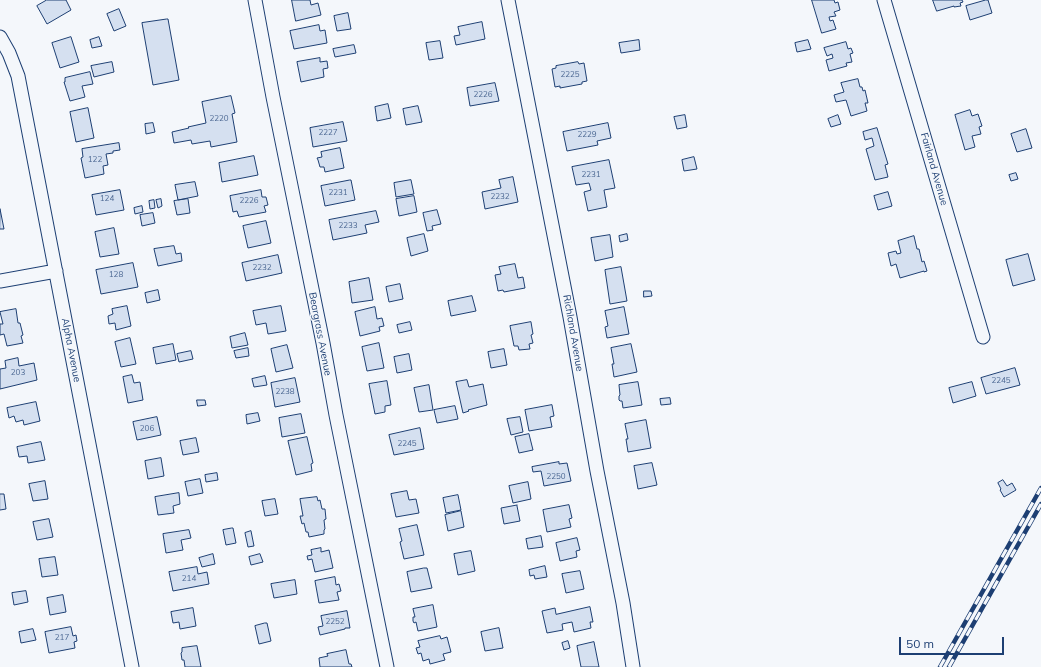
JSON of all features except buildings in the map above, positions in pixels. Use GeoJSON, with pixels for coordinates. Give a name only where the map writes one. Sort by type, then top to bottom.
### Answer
{"type":"FeatureCollection","features":[{"type":"Feature","properties":{"kind":"street","name":"Beargrass Avenue"},"geometry":{"type":"LineString","coordinates":[[255,0],[387,667]]}},
{"type":"Feature","properties":{"kind":"street","name":"Richland Avenue"},"geometry":{"type":"LineString","coordinates":[[508,0],[570,317],[597,471],[623,603],[633,667]]}},
{"type":"Feature","properties":{"kind":"street","name":"Fairland Avenue"},"geometry":{"type":"LineString","coordinates":[[884,0],[983,337]]}},
{"type":"Feature","properties":{"kind":"street","name":"Alpha Avenue"},"geometry":{"type":"LineString","coordinates":[[0,37],[9,53],[18,76],[132,667]]}},
{"type":"Feature","properties":{"kind":"street"},"geometry":{"type":"LineString","coordinates":[[0,281],[56,271]]}},
{"type":"Feature","properties":{"kind":"railway"},"geometry":{"type":"LineString","coordinates":[[940,667],[1041,488]]}},
{"type":"Feature","properties":{"kind":"railway"},"geometry":{"type":"LineString","coordinates":[[949,667],[1041,504]]}}]}
